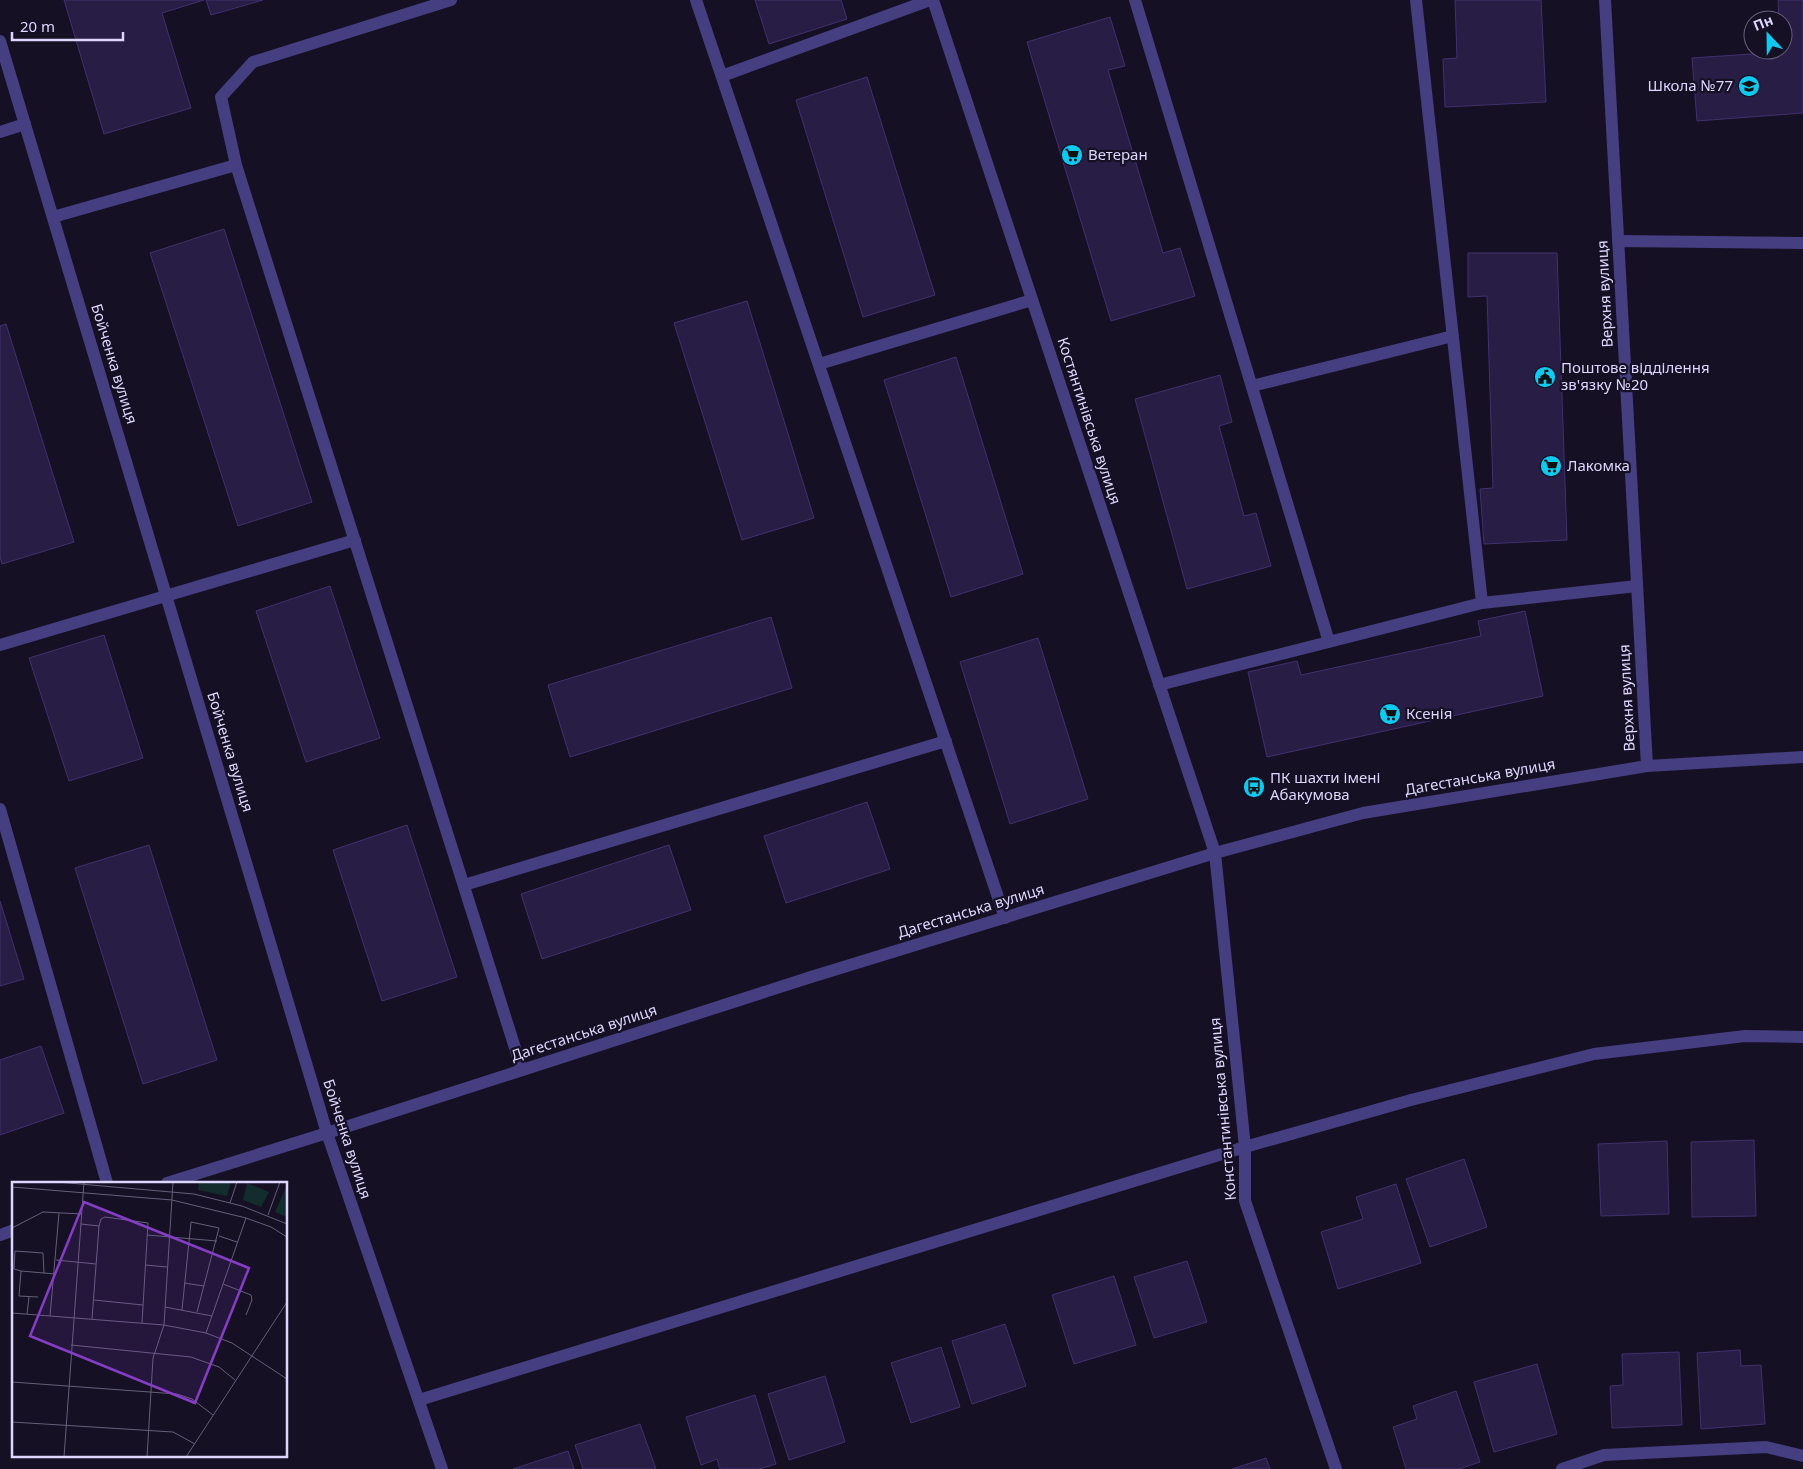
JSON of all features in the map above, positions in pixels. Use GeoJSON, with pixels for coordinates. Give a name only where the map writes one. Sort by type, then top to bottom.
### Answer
{"type":"FeatureCollection","features":[{"type":"Feature","properties":{"kind":"street"},"geometry":{"type":"LineString","coordinates":[[452,0],[253,62],[221,97],[236,165],[522,1070]]}},
{"type":"Feature","properties":{"kind":"street"},"geometry":{"type":"LineString","coordinates":[[696,0],[1005,918]]}},
{"type":"Feature","properties":{"kind":"street"},"geometry":{"type":"LineString","coordinates":[[722,76],[931,0]]}},
{"type":"Feature","properties":{"kind":"street","name":"Костянтинівська вулиця"},"geometry":{"type":"LineString","coordinates":[[931,0],[1215,853]]}},
{"type":"Feature","properties":{"kind":"street"},"geometry":{"type":"LineString","coordinates":[[1135,0],[1329,642]]}},
{"type":"Feature","properties":{"kind":"street"},"geometry":{"type":"LineString","coordinates":[[1416,0],[1482,603]]}},
{"type":"Feature","properties":{"kind":"street","name":"Верхня вулиця"},"geometry":{"type":"LineString","coordinates":[[1605,0],[1647,766]]}},
{"type":"Feature","properties":{"kind":"street","name":"Бойченка вулиця"},"geometry":{"type":"LineString","coordinates":[[0,41],[327,1133],[442,1469]]}},
{"type":"Feature","properties":{"kind":"street"},"geometry":{"type":"LineString","coordinates":[[0,132],[25,124]]}},
{"type":"Feature","properties":{"kind":"street"},"geometry":{"type":"LineString","coordinates":[[52,217],[236,165]]}},
{"type":"Feature","properties":{"kind":"street"},"geometry":{"type":"LineString","coordinates":[[1618,242],[1803,243]]}},
{"type":"Feature","properties":{"kind":"street"},"geometry":{"type":"LineString","coordinates":[[819,364],[1032,300]]}},
{"type":"Feature","properties":{"kind":"street"},"geometry":{"type":"LineString","coordinates":[[1252,386],[1453,336]]}},
{"type":"Feature","properties":{"kind":"street"},"geometry":{"type":"LineString","coordinates":[[0,644],[355,540]]}},
{"type":"Feature","properties":{"kind":"street"},"geometry":{"type":"LineString","coordinates":[[1160,685],[1482,603],[1637,586]]}},
{"type":"Feature","properties":{"kind":"street"},"geometry":{"type":"LineString","coordinates":[[464,885],[946,741]]}},
{"type":"Feature","properties":{"kind":"street","name":"Дагестанська вулиця"},"geometry":{"type":"LineString","coordinates":[[170,1182],[811,977],[1215,853],[1363,813],[1647,766],[1803,757]]}},
{"type":"Feature","properties":{"kind":"street"},"geometry":{"type":"LineString","coordinates":[[0,809],[107,1182]]}},
{"type":"Feature","properties":{"kind":"street","name":"Константинівська вулиця"},"geometry":{"type":"LineString","coordinates":[[1215,853],[1245,1147],[1245,1201],[1336,1469]]}},
{"type":"Feature","properties":{"kind":"street"},"geometry":{"type":"LineString","coordinates":[[419,1400],[1245,1147],[1410,1100],[1594,1054],[1745,1036],[1803,1037]]}},
{"type":"Feature","properties":{"kind":"street"},"geometry":{"type":"LineString","coordinates":[[0,1235],[12,1231]]}},
{"type":"Feature","properties":{"kind":"street"},"geometry":{"type":"LineString","coordinates":[[1562,1469],[1604,1456],[1766,1447],[1803,1456]]}},
{"type":"Feature","properties":{"kind":"building"},"geometry":{"type":"Polygon","coordinates":[[[64,0],[204,0],[162,13],[191,108],[104,134],[64,0]]]}},
{"type":"Feature","properties":{"kind":"building"},"geometry":{"type":"Polygon","coordinates":[[[206,0],[263,0],[211,15],[206,0]]]}},
{"type":"Feature","properties":{"kind":"building"},"geometry":{"type":"Polygon","coordinates":[[[755,0],[841,0],[847,19],[769,44],[755,0]]]}},
{"type":"Feature","properties":{"kind":"building"},"geometry":{"type":"Polygon","coordinates":[[[1455,0],[1541,0],[1546,102],[1445,107],[1443,59],[1457,58],[1455,0]]]}},
{"type":"Feature","properties":{"kind":"building","name":"Школа №77"},"geometry":{"type":"Polygon","coordinates":[[[1778,0],[1803,0],[1803,113],[1697,121],[1692,58],[1743,55],[1743,60],[1793,60],[1793,10],[1778,10],[1778,0]]]}},
{"type":"Feature","properties":{"kind":"building"},"geometry":{"type":"Polygon","coordinates":[[[1110,17],[1125,66],[1108,70],[1163,253],[1180,248],[1195,296],[1111,321],[1027,42],[1110,17]]]}},
{"type":"Feature","properties":{"kind":"building"},"geometry":{"type":"Polygon","coordinates":[[[867,77],[935,295],[863,317],[796,100],[867,77]]]}},
{"type":"Feature","properties":{"kind":"building"},"geometry":{"type":"Polygon","coordinates":[[[224,229],[312,502],[238,526],[150,253],[224,229]]]}},
{"type":"Feature","properties":{"kind":"building"},"geometry":{"type":"Polygon","coordinates":[[[1468,253],[1557,253],[1567,540],[1484,544],[1480,489],[1493,488],[1487,296],[1468,297],[1468,253]]]}},
{"type":"Feature","properties":{"kind":"building"},"geometry":{"type":"Polygon","coordinates":[[[747,301],[814,518],[742,540],[674,323],[747,301]]]}},
{"type":"Feature","properties":{"kind":"building"},"geometry":{"type":"Polygon","coordinates":[[[6,324],[74,542],[2,564],[0,557],[0,326],[6,324]]]}},
{"type":"Feature","properties":{"kind":"building"},"geometry":{"type":"Polygon","coordinates":[[[956,357],[1023,574],[951,597],[884,380],[956,357]]]}},
{"type":"Feature","properties":{"kind":"building"},"geometry":{"type":"Polygon","coordinates":[[[1220,375],[1232,422],[1219,426],[1244,516],[1256,513],[1271,566],[1187,589],[1135,399],[1220,375]]]}},
{"type":"Feature","properties":{"kind":"building"},"geometry":{"type":"Polygon","coordinates":[[[330,586],[380,738],[306,762],[256,611],[330,586]]]}},
{"type":"Feature","properties":{"kind":"building"},"geometry":{"type":"Polygon","coordinates":[[[1525,611],[1543,696],[1267,757],[1248,672],[1297,661],[1301,675],[1481,636],[1478,621],[1525,611]]]}},
{"type":"Feature","properties":{"kind":"building"},"geometry":{"type":"Polygon","coordinates":[[[771,617],[792,688],[570,757],[548,685],[771,617]]]}},
{"type":"Feature","properties":{"kind":"building"},"geometry":{"type":"Polygon","coordinates":[[[104,635],[143,758],[69,781],[29,658],[104,635]]]}},
{"type":"Feature","properties":{"kind":"building"},"geometry":{"type":"Polygon","coordinates":[[[1038,638],[1088,799],[1010,824],[960,662],[1038,638]]]}},
{"type":"Feature","properties":{"kind":"building"},"geometry":{"type":"Polygon","coordinates":[[[867,802],[890,869],[786,903],[764,836],[867,802]]]}},
{"type":"Feature","properties":{"kind":"building"},"geometry":{"type":"Polygon","coordinates":[[[407,825],[457,977],[382,1001],[333,850],[407,825]]]}},
{"type":"Feature","properties":{"kind":"building"},"geometry":{"type":"Polygon","coordinates":[[[149,845],[217,1060],[143,1084],[75,868],[149,845]]]}},
{"type":"Feature","properties":{"kind":"building"},"geometry":{"type":"Polygon","coordinates":[[[669,845],[691,910],[542,959],[521,894],[669,845]]]}},
{"type":"Feature","properties":{"kind":"building"},"geometry":{"type":"Polygon","coordinates":[[[0,901],[24,979],[0,986],[0,901]]]}},
{"type":"Feature","properties":{"kind":"building"},"geometry":{"type":"Polygon","coordinates":[[[41,1046],[64,1113],[0,1135],[0,1060],[41,1046]]]}},
{"type":"Feature","properties":{"kind":"building"},"geometry":{"type":"Polygon","coordinates":[[[1754,1140],[1756,1216],[1692,1217],[1691,1142],[1754,1140]]]}},
{"type":"Feature","properties":{"kind":"building"},"geometry":{"type":"Polygon","coordinates":[[[1667,1141],[1669,1214],[1601,1216],[1598,1144],[1667,1141]]]}},
{"type":"Feature","properties":{"kind":"building"},"geometry":{"type":"Polygon","coordinates":[[[1464,1159],[1487,1227],[1430,1247],[1406,1179],[1464,1159]]]}},
{"type":"Feature","properties":{"kind":"building"},"geometry":{"type":"Polygon","coordinates":[[[1396,1184],[1421,1263],[1338,1289],[1321,1232],[1363,1219],[1356,1197],[1396,1184]]]}},
{"type":"Feature","properties":{"kind":"building"},"geometry":{"type":"Polygon","coordinates":[[[1187,1261],[1207,1322],[1154,1338],[1134,1277],[1187,1261]]]}},
{"type":"Feature","properties":{"kind":"building"},"geometry":{"type":"Polygon","coordinates":[[[1114,1276],[1136,1345],[1074,1364],[1052,1295],[1114,1276]]]}},
{"type":"Feature","properties":{"kind":"building"},"geometry":{"type":"Polygon","coordinates":[[[1005,1324],[1026,1386],[972,1404],[952,1341],[1005,1324]]]}},
{"type":"Feature","properties":{"kind":"building"},"geometry":{"type":"Polygon","coordinates":[[[941,1347],[960,1407],[911,1423],[891,1363],[941,1347]]]}},
{"type":"Feature","properties":{"kind":"building"},"geometry":{"type":"Polygon","coordinates":[[[1740,1350],[1741,1366],[1761,1365],[1765,1424],[1701,1429],[1697,1353],[1740,1350]]]}},
{"type":"Feature","properties":{"kind":"building"},"geometry":{"type":"Polygon","coordinates":[[[1679,1352],[1682,1425],[1612,1428],[1610,1386],[1623,1385],[1622,1354],[1679,1352]]]}},
{"type":"Feature","properties":{"kind":"building"},"geometry":{"type":"Polygon","coordinates":[[[1537,1364],[1557,1434],[1494,1452],[1474,1382],[1537,1364]]]}},
{"type":"Feature","properties":{"kind":"building"},"geometry":{"type":"Polygon","coordinates":[[[825,1376],[845,1442],[789,1460],[768,1394],[825,1376]]]}},
{"type":"Feature","properties":{"kind":"building"},"geometry":{"type":"Polygon","coordinates":[[[1456,1391],[1480,1462],[1459,1469],[1406,1469],[1393,1427],[1417,1419],[1413,1406],[1456,1391]]]}},
{"type":"Feature","properties":{"kind":"building"},"geometry":{"type":"Polygon","coordinates":[[[755,1395],[776,1464],[759,1469],[720,1469],[717,1459],[701,1465],[686,1417],[755,1395]]]}},
{"type":"Feature","properties":{"kind":"building"},"geometry":{"type":"Polygon","coordinates":[[[640,1424],[656,1469],[583,1469],[575,1445],[640,1424]]]}},
{"type":"Feature","properties":{"kind":"building"},"geometry":{"type":"Polygon","coordinates":[[[568,1451],[574,1469],[513,1469],[568,1451]]]}},
{"type":"Feature","properties":{"kind":"building"},"geometry":{"type":"Polygon","coordinates":[[[1266,1458],[1270,1469],[1232,1469],[1266,1458]]]}},
{"type":"Feature","properties":{"kind":"place","name":"Школа №77"},"geometry":{"type":"Point","coordinates":[1749,86]}},
{"type":"Feature","properties":{"kind":"place","name":"Ветеран"},"geometry":{"type":"Point","coordinates":[1072,155]}},
{"type":"Feature","properties":{"kind":"place","name":"Поштове відділення зв'язку №20"},"geometry":{"type":"Point","coordinates":[1545,377]}},
{"type":"Feature","properties":{"kind":"place","name":"Лакомка"},"geometry":{"type":"Point","coordinates":[1551,466]}},
{"type":"Feature","properties":{"kind":"place","name":"Ксенія"},"geometry":{"type":"Point","coordinates":[1390,714]}},
{"type":"Feature","properties":{"kind":"place","name":"ПК шахти імені Абакумова"},"geometry":{"type":"Point","coordinates":[1254,787]}}]}
